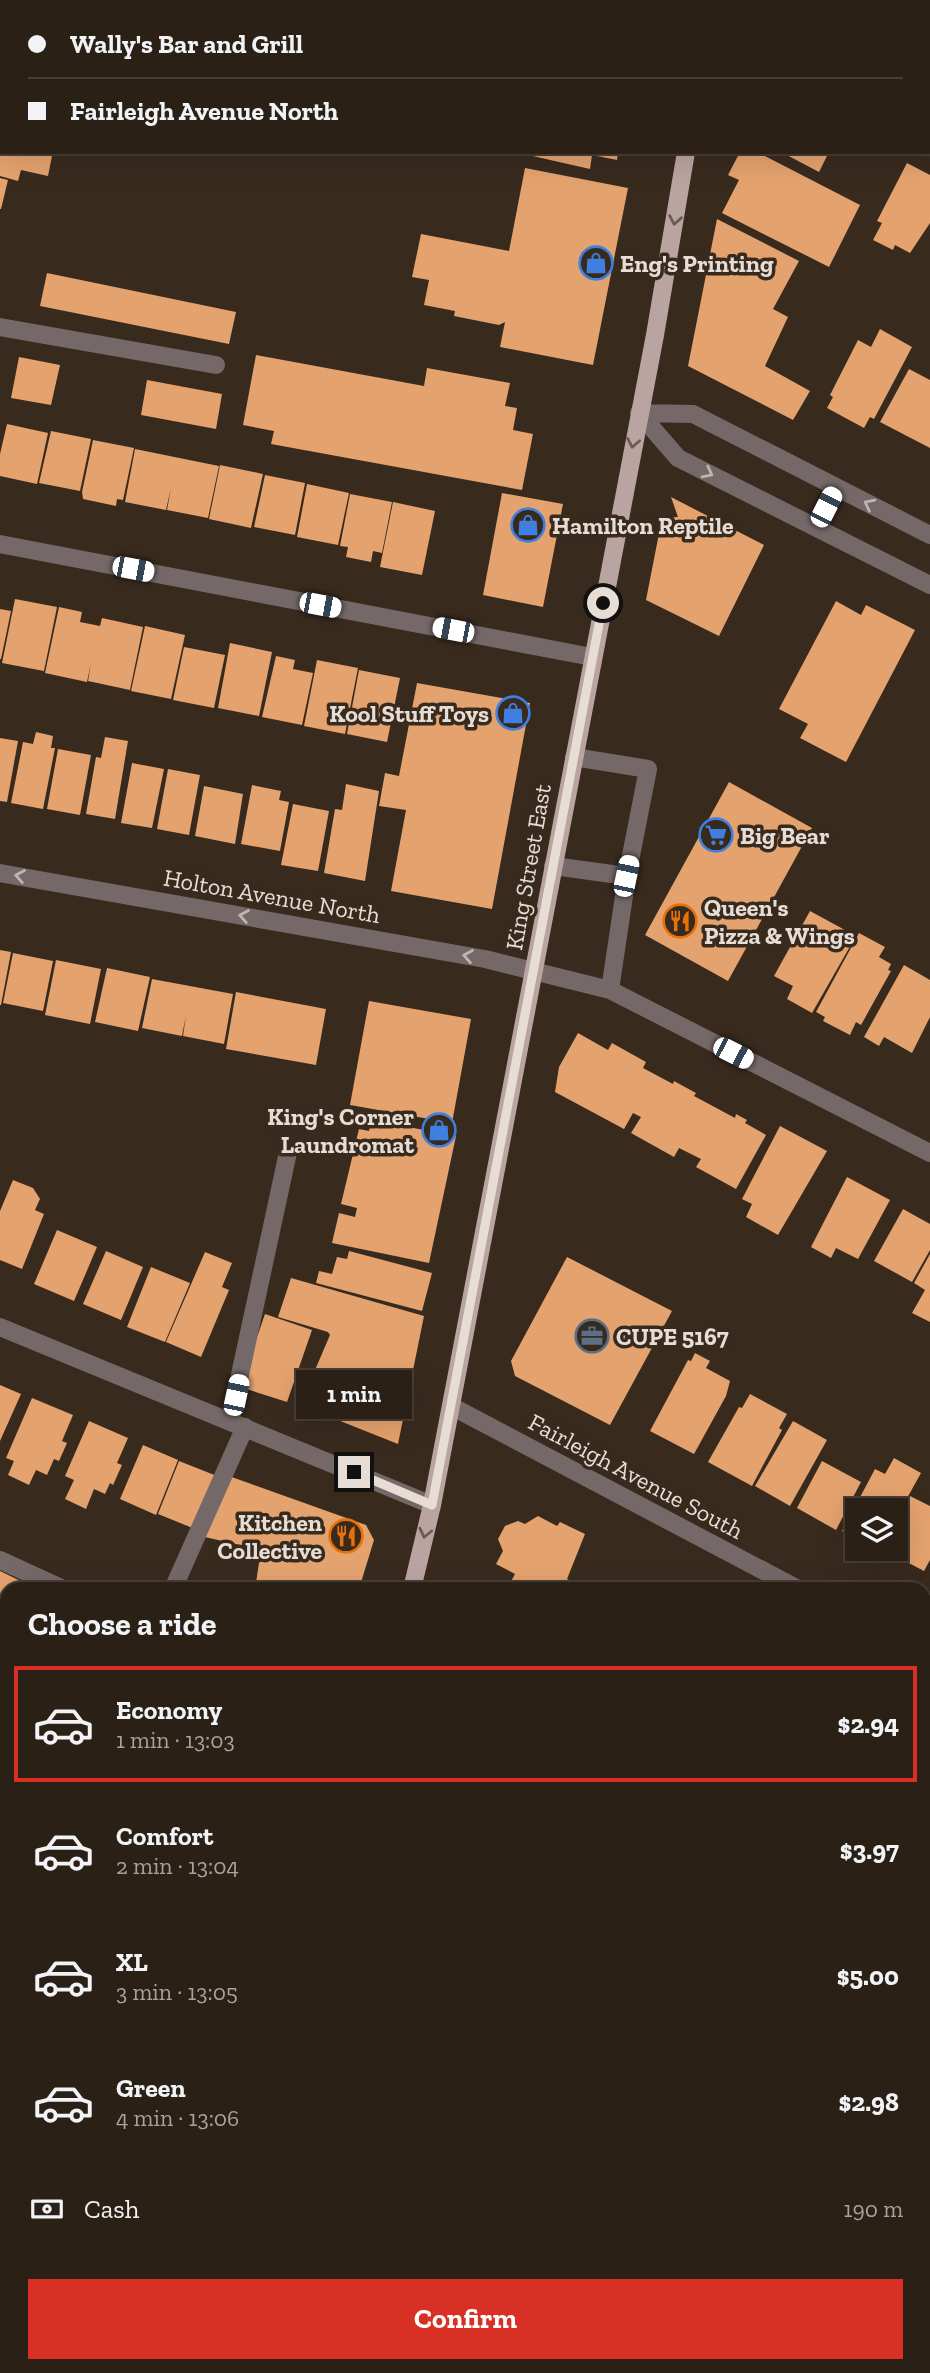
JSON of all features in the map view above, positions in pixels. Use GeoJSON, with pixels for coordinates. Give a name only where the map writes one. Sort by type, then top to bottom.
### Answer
{"type":"FeatureCollection","features":[{"type":"Feature","properties":{"kind":"main road","name":"King Street East"},"geometry":{"type":"LineString","coordinates":[[414,1582],[432,1505],[535,969],[686,154]]}},
{"type":"Feature","properties":{"kind":"street"},"geometry":{"type":"LineString","coordinates":[[0,327],[216,365]]}},
{"type":"Feature","properties":{"kind":"street"},"geometry":{"type":"LineString","coordinates":[[639,413],[693,414],[930,535]]}},
{"type":"Feature","properties":{"kind":"street"},"geometry":{"type":"LineString","coordinates":[[639,413],[678,458],[930,585]]}},
{"type":"Feature","properties":{"kind":"street"},"geometry":{"type":"LineString","coordinates":[[816,527],[836,487]]}},
{"type":"Feature","properties":{"kind":"street"},"geometry":{"type":"LineString","coordinates":[[0,544],[592,657]]}},
{"type":"Feature","properties":{"kind":"street"},"geometry":{"type":"LineString","coordinates":[[574,757],[648,769],[626,876],[610,990]]}},
{"type":"Feature","properties":{"kind":"street"},"geometry":{"type":"LineString","coordinates":[[553,866],[626,876]]}},
{"type":"Feature","properties":{"kind":"street","name":"Holton Avenue North"},"geometry":{"type":"LineString","coordinates":[[0,873],[535,969],[610,990],[930,1153]]}},
{"type":"Feature","properties":{"kind":"street"},"geometry":{"type":"LineString","coordinates":[[176,1582],[237,1424],[287,1157]]}},
{"type":"Feature","properties":{"kind":"street"},"geometry":{"type":"LineString","coordinates":[[0,1327],[432,1505]]}},
{"type":"Feature","properties":{"kind":"street","name":"Fairleigh Avenue South"},"geometry":{"type":"LineString","coordinates":[[451,1406],[785,1582]]}},
{"type":"Feature","properties":{"kind":"street"},"geometry":{"type":"LineString","coordinates":[[0,1560],[48,1582]]}},
{"type":"Feature","properties":{"kind":"building"},"geometry":{"type":"Polygon","coordinates":[[[0,154],[52,156],[48,176],[21,170],[18,181],[0,176],[0,154]]]}},
{"type":"Feature","properties":{"kind":"building"},"geometry":{"type":"Polygon","coordinates":[[[524,154],[618,154],[617,160],[592,155],[590,169],[524,154]]]}},
{"type":"Feature","properties":{"kind":"building"},"geometry":{"type":"Polygon","coordinates":[[[739,154],[761,154],[860,205],[829,267],[722,213],[739,180],[728,175],[739,154]]]}},
{"type":"Feature","properties":{"kind":"building"},"geometry":{"type":"Polygon","coordinates":[[[785,154],[828,154],[819,172],[785,154]]]}},
{"type":"Feature","properties":{"kind":"building"},"geometry":{"type":"Polygon","coordinates":[[[907,163],[930,175],[930,223],[910,253],[895,245],[893,250],[873,240],[882,223],[877,221],[907,163]]]}},
{"type":"Feature","properties":{"kind":"building"},"geometry":{"type":"Polygon","coordinates":[[[525,168],[628,188],[593,365],[500,347],[505,322],[499,325],[454,316],[455,311],[424,305],[429,280],[412,277],[421,234],[509,251],[525,168]]]}},
{"type":"Feature","properties":{"kind":"building"},"geometry":{"type":"Polygon","coordinates":[[[0,178],[8,180],[1,209],[0,209],[0,178]]]}},
{"type":"Feature","properties":{"kind":"building"},"geometry":{"type":"Polygon","coordinates":[[[717,219],[799,261],[773,309],[788,317],[765,366],[810,391],[793,420],[688,366],[717,219]]]}},
{"type":"Feature","properties":{"kind":"building"},"geometry":{"type":"Polygon","coordinates":[[[47,273],[236,312],[229,344],[40,306],[47,273]]]}},
{"type":"Feature","properties":{"kind":"building"},"geometry":{"type":"Polygon","coordinates":[[[880,329],[912,347],[874,419],[870,417],[864,428],[827,408],[833,397],[830,395],[858,340],[871,347],[880,329]]]}},
{"type":"Feature","properties":{"kind":"building"},"geometry":{"type":"Polygon","coordinates":[[[256,355],[424,386],[427,368],[510,383],[505,406],[517,408],[513,430],[533,434],[522,490],[271,444],[274,431],[243,425],[256,355]]]}},
{"type":"Feature","properties":{"kind":"building"},"geometry":{"type":"Polygon","coordinates":[[[19,357],[60,365],[51,405],[11,398],[19,357]]]}},
{"type":"Feature","properties":{"kind":"building"},"geometry":{"type":"Polygon","coordinates":[[[909,369],[930,380],[930,448],[880,422],[909,369]]]}},
{"type":"Feature","properties":{"kind":"building"},"geometry":{"type":"Polygon","coordinates":[[[147,380],[222,394],[216,429],[141,415],[147,380]]]}},
{"type":"Feature","properties":{"kind":"building"},"geometry":{"type":"Polygon","coordinates":[[[7,424],[48,433],[37,484],[0,476],[0,454],[7,424]]]}},
{"type":"Feature","properties":{"kind":"building"},"geometry":{"type":"Polygon","coordinates":[[[51,431],[91,439],[80,491],[39,483],[51,431]]]}},
{"type":"Feature","properties":{"kind":"building"},"geometry":{"type":"Polygon","coordinates":[[[93,440],[134,448],[123,500],[117,499],[116,506],[83,499],[82,492],[93,440]]]}},
{"type":"Feature","properties":{"kind":"building"},"geometry":{"type":"Polygon","coordinates":[[[135,449],[219,466],[208,518],[167,510],[171,488],[166,510],[125,502],[135,449]]]}},
{"type":"Feature","properties":{"kind":"building"},"geometry":{"type":"Polygon","coordinates":[[[220,465],[263,474],[251,528],[209,519],[220,465]]]}},
{"type":"Feature","properties":{"kind":"building"},"geometry":{"type":"Polygon","coordinates":[[[265,475],[305,483],[295,535],[254,527],[265,475]]]}},
{"type":"Feature","properties":{"kind":"building"},"geometry":{"type":"Polygon","coordinates":[[[307,484],[349,493],[338,545],[297,537],[307,484]]]}},
{"type":"Feature","properties":{"kind":"building"},"geometry":{"type":"Polygon","coordinates":[[[502,493],[563,504],[543,607],[483,595],[502,493]]]}},
{"type":"Feature","properties":{"kind":"building"},"geometry":{"type":"Polygon","coordinates":[[[350,494],[392,502],[382,553],[373,551],[371,562],[346,557],[348,547],[340,546],[350,494]]]}},
{"type":"Feature","properties":{"kind":"building"},"geometry":{"type":"Polygon","coordinates":[[[671,497],[764,545],[719,636],[646,600],[662,518],[678,517],[671,497]]]}},
{"type":"Feature","properties":{"kind":"building"},"geometry":{"type":"Polygon","coordinates":[[[393,502],[435,511],[422,575],[380,567],[393,502]]]}},
{"type":"Feature","properties":{"kind":"building"},"geometry":{"type":"Polygon","coordinates":[[[15,599],[57,607],[44,671],[2,663],[15,599]]]}},
{"type":"Feature","properties":{"kind":"building"},"geometry":{"type":"Polygon","coordinates":[[[836,601],[861,615],[866,605],[915,630],[846,762],[800,738],[808,724],[779,709],[836,601]]]}},
{"type":"Feature","properties":{"kind":"building"},"geometry":{"type":"Polygon","coordinates":[[[59,607],[82,612],[80,622],[100,626],[102,618],[143,627],[130,690],[88,681],[91,663],[87,682],[45,673],[59,607]]]}},
{"type":"Feature","properties":{"kind":"building"},"geometry":{"type":"Polygon","coordinates":[[[0,609],[11,611],[1,659],[0,659],[0,609]]]}},
{"type":"Feature","properties":{"kind":"building"},"geometry":{"type":"Polygon","coordinates":[[[145,626],[185,635],[171,699],[131,691],[145,626]]]}},
{"type":"Feature","properties":{"kind":"building"},"geometry":{"type":"Polygon","coordinates":[[[230,643],[272,652],[259,716],[218,708],[230,643]]]}},
{"type":"Feature","properties":{"kind":"building"},"geometry":{"type":"Polygon","coordinates":[[[184,647],[225,655],[214,708],[173,700],[184,647]]]}},
{"type":"Feature","properties":{"kind":"building"},"geometry":{"type":"Polygon","coordinates":[[[276,656],[295,660],[293,669],[313,673],[302,725],[262,717],[276,656]]]}},
{"type":"Feature","properties":{"kind":"building"},"geometry":{"type":"Polygon","coordinates":[[[317,660],[358,668],[345,734],[304,726],[317,660]]]}},
{"type":"Feature","properties":{"kind":"building"},"geometry":{"type":"Polygon","coordinates":[[[359,670],[400,678],[387,742],[347,734],[359,670]]]}},
{"type":"Feature","properties":{"kind":"building"},"geometry":{"type":"Polygon","coordinates":[[[417,683],[530,703],[492,909],[391,891],[406,810],[379,806],[385,773],[399,776],[417,683]]]}},
{"type":"Feature","properties":{"kind":"building"},"geometry":{"type":"Polygon","coordinates":[[[36,732],[53,736],[51,748],[55,748],[43,809],[11,803],[23,742],[33,744],[36,732]]]}},
{"type":"Feature","properties":{"kind":"building"},"geometry":{"type":"Polygon","coordinates":[[[105,737],[128,741],[115,819],[86,814],[96,757],[101,758],[105,737]]]}},
{"type":"Feature","properties":{"kind":"building"},"geometry":{"type":"Polygon","coordinates":[[[0,738],[18,741],[7,802],[0,801],[0,738]]]}},
{"type":"Feature","properties":{"kind":"building"},"geometry":{"type":"Polygon","coordinates":[[[58,749],[91,755],[80,815],[47,809],[58,749]]]}},
{"type":"Feature","properties":{"kind":"building"},"geometry":{"type":"Polygon","coordinates":[[[132,763],[164,769],[152,828],[121,823],[132,763]]]}},
{"type":"Feature","properties":{"kind":"building"},"geometry":{"type":"Polygon","coordinates":[[[168,769],[200,775],[189,835],[157,829],[168,769]]]}},
{"type":"Feature","properties":{"kind":"building"},"geometry":{"type":"Polygon","coordinates":[[[729,782],[812,828],[728,981],[645,935],[729,782]]]}},
{"type":"Feature","properties":{"kind":"building"},"geometry":{"type":"Polygon","coordinates":[[[346,784],[379,791],[365,881],[324,873],[335,809],[342,810],[346,784]]]}},
{"type":"Feature","properties":{"kind":"building"},"geometry":{"type":"Polygon","coordinates":[[[252,785],[281,791],[279,800],[289,802],[280,851],[241,844],[252,785]]]}},
{"type":"Feature","properties":{"kind":"building"},"geometry":{"type":"Polygon","coordinates":[[[204,786],[243,794],[235,844],[195,836],[204,786]]]}},
{"type":"Feature","properties":{"kind":"building"},"geometry":{"type":"Polygon","coordinates":[[[293,804],[329,811],[318,871],[281,865],[293,804]]]}},
{"type":"Feature","properties":{"kind":"building"},"geometry":{"type":"Polygon","coordinates":[[[810,911],[856,936],[812,1013],[787,999],[793,986],[774,976],[810,911]]]}},
{"type":"Feature","properties":{"kind":"building"},"geometry":{"type":"Polygon","coordinates":[[[859,933],[885,947],[879,957],[891,964],[888,970],[891,971],[861,1025],[856,1022],[850,1035],[823,1021],[825,1017],[816,1012],[859,933]]]}},
{"type":"Feature","properties":{"kind":"building"},"geometry":{"type":"Polygon","coordinates":[[[0,950],[11,952],[1,1005],[0,1005],[0,950]]]}},
{"type":"Feature","properties":{"kind":"building"},"geometry":{"type":"Polygon","coordinates":[[[13,953],[53,961],[43,1011],[3,1003],[13,953]]]}},
{"type":"Feature","properties":{"kind":"building"},"geometry":{"type":"Polygon","coordinates":[[[56,960],[101,969],[90,1024],[45,1015],[56,960]]]}},
{"type":"Feature","properties":{"kind":"building"},"geometry":{"type":"Polygon","coordinates":[[[904,965],[930,980],[930,1017],[912,1053],[884,1037],[879,1046],[864,1037],[904,965]]]}},
{"type":"Feature","properties":{"kind":"building"},"geometry":{"type":"Polygon","coordinates":[[[107,968],[150,977],[138,1031],[95,1022],[107,968]]]}},
{"type":"Feature","properties":{"kind":"building"},"geometry":{"type":"Polygon","coordinates":[[[152,979],[233,994],[224,1044],[183,1036],[186,1015],[182,1036],[142,1028],[152,979]]]}},
{"type":"Feature","properties":{"kind":"building"},"geometry":{"type":"Polygon","coordinates":[[[236,992],[326,1009],[316,1065],[226,1049],[236,992]]]}},
{"type":"Feature","properties":{"kind":"building"},"geometry":{"type":"Polygon","coordinates":[[[369,1001],[471,1019],[452,1123],[350,1105],[369,1001]]]}},
{"type":"Feature","properties":{"kind":"building"},"geometry":{"type":"Polygon","coordinates":[[[578,1033],[608,1050],[612,1043],[646,1062],[643,1068],[673,1084],[674,1081],[696,1093],[694,1096],[735,1118],[736,1114],[747,1120],[745,1123],[766,1135],[736,1189],[696,1167],[701,1159],[679,1148],[674,1157],[631,1133],[641,1117],[633,1113],[624,1129],[555,1092],[559,1067],[578,1033]]]}},
{"type":"Feature","properties":{"kind":"building"},"geometry":{"type":"Polygon","coordinates":[[[371,1120],[456,1136],[429,1263],[332,1243],[339,1213],[355,1217],[357,1208],[341,1204],[359,1129],[369,1131],[371,1120]]]}},
{"type":"Feature","properties":{"kind":"building"},"geometry":{"type":"Polygon","coordinates":[[[780,1126],[827,1151],[778,1235],[746,1217],[752,1204],[742,1199],[780,1126]]]}},
{"type":"Feature","properties":{"kind":"building"},"geometry":{"type":"Polygon","coordinates":[[[847,1177],[890,1200],[858,1259],[836,1248],[831,1258],[811,1247],[847,1177]]]}},
{"type":"Feature","properties":{"kind":"building"},"geometry":{"type":"Polygon","coordinates":[[[13,1180],[33,1188],[40,1199],[35,1210],[44,1214],[22,1269],[0,1260],[0,1211],[13,1180]]]}},
{"type":"Feature","properties":{"kind":"building"},"geometry":{"type":"Polygon","coordinates":[[[903,1209],[930,1224],[930,1250],[912,1282],[874,1261],[903,1209]]]}},
{"type":"Feature","properties":{"kind":"building"},"geometry":{"type":"Polygon","coordinates":[[[57,1230],[97,1247],[74,1301],[34,1284],[57,1230]]]}},
{"type":"Feature","properties":{"kind":"building"},"geometry":{"type":"Polygon","coordinates":[[[106,1251],[143,1267],[121,1320],[83,1304],[106,1251]]]}},
{"type":"Feature","properties":{"kind":"building"},"geometry":{"type":"Polygon","coordinates":[[[349,1251],[432,1273],[422,1311],[316,1283],[319,1271],[332,1274],[337,1257],[347,1259],[349,1251]]]}},
{"type":"Feature","properties":{"kind":"building"},"geometry":{"type":"Polygon","coordinates":[[[205,1252],[232,1263],[222,1287],[229,1290],[201,1357],[166,1342],[205,1252]]]}},
{"type":"Feature","properties":{"kind":"building"},"geometry":{"type":"Polygon","coordinates":[[[930,1254],[930,1322],[912,1313],[925,1290],[914,1283],[930,1254]]]}},
{"type":"Feature","properties":{"kind":"building","name":"CUPE 5167"},"geometry":{"type":"Polygon","coordinates":[[[567,1257],[672,1311],[610,1425],[515,1376],[511,1361],[567,1257]]]}},
{"type":"Feature","properties":{"kind":"building"},"geometry":{"type":"Polygon","coordinates":[[[151,1267],[190,1283],[165,1342],[127,1327],[151,1267]]]}},
{"type":"Feature","properties":{"kind":"building"},"geometry":{"type":"Polygon","coordinates":[[[291,1278],[424,1316],[398,1444],[300,1405],[330,1335],[328,1332],[278,1317],[291,1278]]]}},
{"type":"Feature","properties":{"kind":"building"},"geometry":{"type":"Polygon","coordinates":[[[265,1314],[312,1330],[287,1402],[240,1387],[265,1314]]]}},
{"type":"Feature","properties":{"kind":"building"},"geometry":{"type":"Polygon","coordinates":[[[695,1353],[710,1361],[706,1368],[730,1381],[726,1396],[694,1454],[650,1431],[688,1360],[691,1361],[695,1353]]]}},
{"type":"Feature","properties":{"kind":"building"},"geometry":{"type":"Polygon","coordinates":[[[0,1385],[21,1394],[0,1441],[0,1385]]]}},
{"type":"Feature","properties":{"kind":"building"},"geometry":{"type":"Polygon","coordinates":[[[750,1394],[787,1414],[779,1428],[782,1430],[752,1486],[708,1462],[739,1407],[742,1408],[750,1394]]]}},
{"type":"Feature","properties":{"kind":"building"},"geometry":{"type":"Polygon","coordinates":[[[32,1398],[73,1415],[62,1441],[67,1443],[59,1461],[54,1459],[47,1475],[36,1470],[29,1485],[8,1475],[14,1461],[6,1458],[32,1398]]]}},
{"type":"Feature","properties":{"kind":"building"},"geometry":{"type":"Polygon","coordinates":[[[89,1421],[128,1438],[117,1463],[122,1465],[113,1485],[110,1483],[105,1494],[94,1489],[86,1509],[65,1499],[74,1480],[65,1476],[89,1421]]]}},
{"type":"Feature","properties":{"kind":"building"},"geometry":{"type":"Polygon","coordinates":[[[793,1421],[827,1440],[790,1506],[755,1486],[793,1421]]]}},
{"type":"Feature","properties":{"kind":"building"},"geometry":{"type":"Polygon","coordinates":[[[143,1445],[178,1460],[156,1515],[120,1499],[143,1445]]]}},
{"type":"Feature","properties":{"kind":"building"},"geometry":{"type":"Polygon","coordinates":[[[894,1458],[921,1473],[907,1498],[860,1498],[875,1469],[885,1474],[894,1458]]]}},
{"type":"Feature","properties":{"kind":"building"},"geometry":{"type":"Polygon","coordinates":[[[179,1461],[217,1476],[195,1529],[158,1514],[179,1461]]]}},
{"type":"Feature","properties":{"kind":"building"},"geometry":{"type":"Polygon","coordinates":[[[822,1461],[861,1482],[853,1498],[845,1498],[845,1513],[836,1530],[797,1508],[822,1461]]]}},
{"type":"Feature","properties":{"kind":"building"},"geometry":{"type":"Polygon","coordinates":[[[229,1476],[366,1525],[374,1540],[361,1582],[256,1582],[261,1550],[205,1537],[229,1476]]]}},
{"type":"Feature","properties":{"kind":"building"},"geometry":{"type":"Polygon","coordinates":[[[910,1496],[930,1506],[930,1560],[924,1571],[905,1561],[908,1561],[910,1496]]]}},
{"type":"Feature","properties":{"kind":"building"},"geometry":{"type":"Polygon","coordinates":[[[538,1516],[557,1526],[560,1522],[585,1534],[567,1579],[573,1582],[511,1582],[515,1574],[496,1564],[503,1551],[498,1539],[505,1526],[518,1521],[525,1524],[538,1516]]]}},
{"type":"Feature","properties":{"kind":"building"},"geometry":{"type":"Polygon","coordinates":[[[0,1571],[23,1582],[0,1582],[0,1571]]]}},
{"type":"Feature","properties":{"kind":"place","name":"Eng's Printing"},"geometry":{"type":"Point","coordinates":[596,263]}},
{"type":"Feature","properties":{"kind":"place","name":"Hamilton Reptile"},"geometry":{"type":"Point","coordinates":[528,525]}},
{"type":"Feature","properties":{"kind":"place","name":"Kool Stuff Toys"},"geometry":{"type":"Point","coordinates":[513,713]}},
{"type":"Feature","properties":{"kind":"place","name":"Big Bear"},"geometry":{"type":"Point","coordinates":[716,835]}},
{"type":"Feature","properties":{"kind":"place","name":"Queen's Pizza & Wings"},"geometry":{"type":"Point","coordinates":[680,921]}},
{"type":"Feature","properties":{"kind":"place","name":"King's Corner Laundromat"},"geometry":{"type":"Point","coordinates":[439,1130]}},
{"type":"Feature","properties":{"kind":"place","name":"CUPE 5167"},"geometry":{"type":"Point","coordinates":[592,1336]}},
{"type":"Feature","properties":{"kind":"place","name":"Kitchen Collective"},"geometry":{"type":"Point","coordinates":[346,1536]}},
{"type":"Feature","properties":{"kind":"route"},"geometry":{"type":"LineString","coordinates":[[354,1472],[432,1505],[603,603]]}}]}
